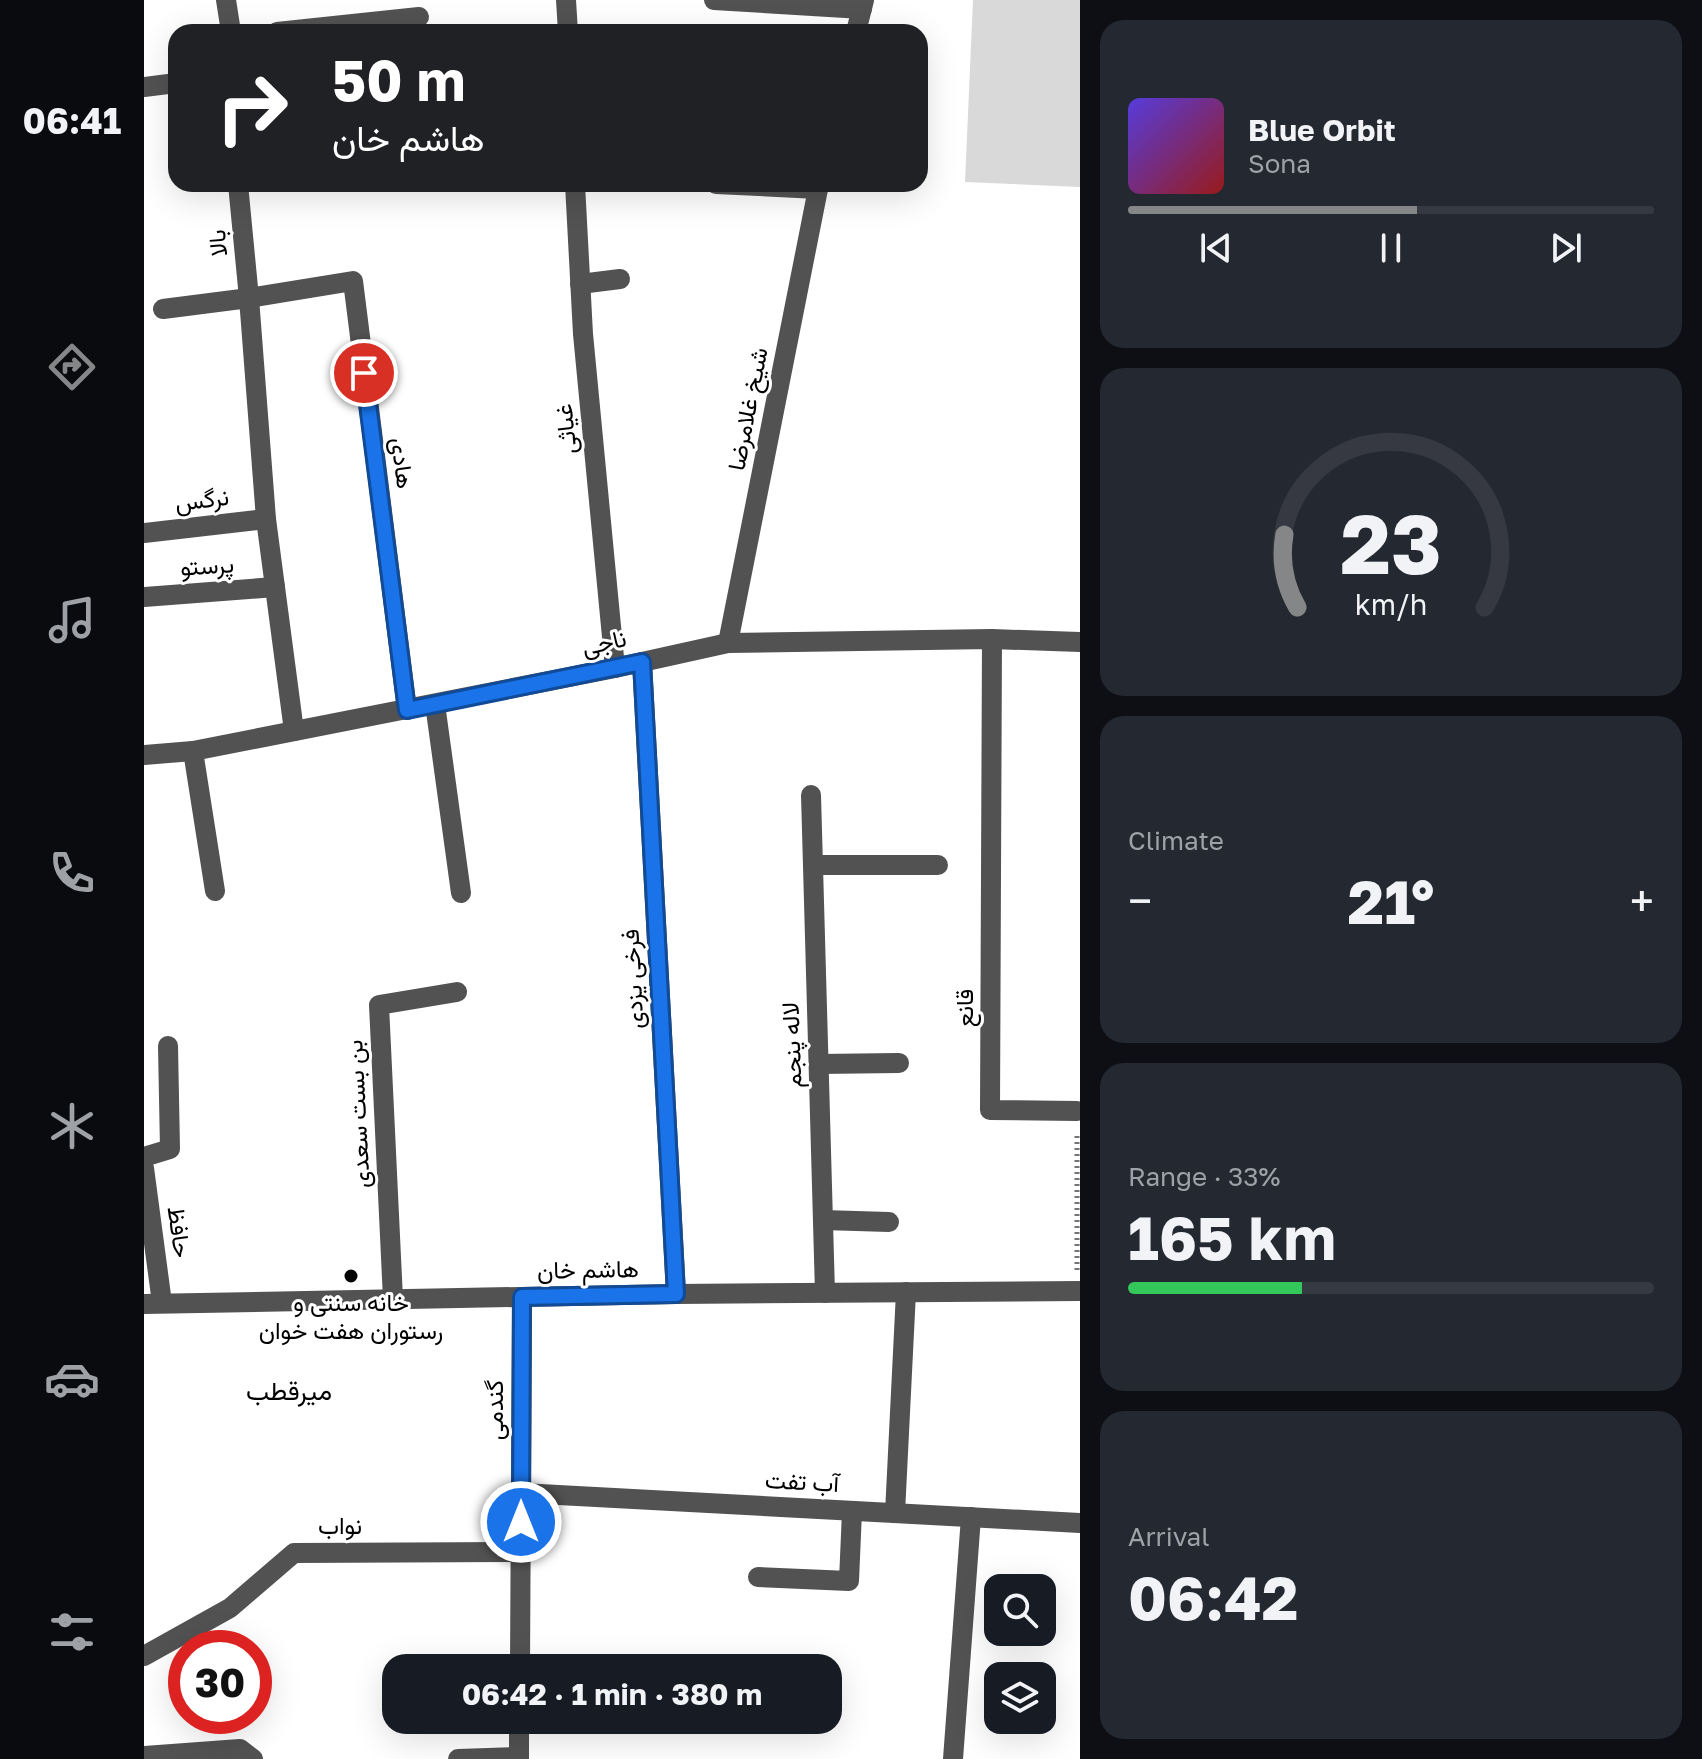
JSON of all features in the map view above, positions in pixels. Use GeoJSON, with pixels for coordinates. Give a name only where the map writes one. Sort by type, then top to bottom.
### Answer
{"type":"FeatureCollection","features":[{"type":"Feature","properties":{"kind":"street"},"geometry":{"type":"LineString","coordinates":[[226,0],[230,24]]}},
{"type":"Feature","properties":{"kind":"street"},"geometry":{"type":"LineString","coordinates":[[566,0],[568,24]]}},
{"type":"Feature","properties":{"kind":"street"},"geometry":{"type":"LineString","coordinates":[[714,0],[863,4],[858,24]]}},
{"type":"Feature","properties":{"kind":"street"},"geometry":{"type":"LineString","coordinates":[[353,24],[419,17]]}},
{"type":"Feature","properties":{"kind":"street"},"geometry":{"type":"LineString","coordinates":[[144,87],[168,84]]}},
{"type":"Feature","properties":{"kind":"street","name":"بالا"},"geometry":{"type":"LineString","coordinates":[[239,192],[266,519],[294,731]]}},
{"type":"Feature","properties":{"kind":"street","name":"غیاثی"},"geometry":{"type":"LineString","coordinates":[[575,192],[580,284],[615,668]]}},
{"type":"Feature","properties":{"kind":"street","name":"شیخ غلامرضا"},"geometry":{"type":"LineString","coordinates":[[728,643],[818,192]]}},
{"type":"Feature","properties":{"kind":"street"},"geometry":{"type":"LineString","coordinates":[[580,284],[620,279]]}},
{"type":"Feature","properties":{"kind":"street","name":"هادی"},"geometry":{"type":"LineString","coordinates":[[249,298],[353,281],[407,710]]}},
{"type":"Feature","properties":{"kind":"street"},"geometry":{"type":"LineString","coordinates":[[163,309],[249,298]]}},
{"type":"Feature","properties":{"kind":"street","name":"نرگس"},"geometry":{"type":"LineString","coordinates":[[144,533],[266,519]]}},
{"type":"Feature","properties":{"kind":"street","name":"پرستو"},"geometry":{"type":"LineString","coordinates":[[144,597],[275,587]]}},
{"type":"Feature","properties":{"kind":"street","name":"ناجی"},"geometry":{"type":"LineString","coordinates":[[144,755],[193,751],[407,710],[728,643],[992,639],[1080,642]]}},
{"type":"Feature","properties":{"kind":"street","name":"قانع"},"geometry":{"type":"LineString","coordinates":[[992,639],[990,1110],[1077,1111]]}},
{"type":"Feature","properties":{"kind":"street","name":"فرخی یزدی"},"geometry":{"type":"LineString","coordinates":[[642,662],[676,1294]]}},
{"type":"Feature","properties":{"kind":"street"},"geometry":{"type":"LineString","coordinates":[[435,704],[461,893]]}},
{"type":"Feature","properties":{"kind":"street"},"geometry":{"type":"LineString","coordinates":[[193,751],[215,891]]}},
{"type":"Feature","properties":{"kind":"street","name":"لاله پنجم"},"geometry":{"type":"LineString","coordinates":[[811,795],[825,1293]]}},
{"type":"Feature","properties":{"kind":"street"},"geometry":{"type":"LineString","coordinates":[[813,865],[938,865]]}},
{"type":"Feature","properties":{"kind":"street","name":"بن بست سعدی"},"geometry":{"type":"LineString","coordinates":[[393,1299],[379,1005],[457,992]]}},
{"type":"Feature","properties":{"kind":"street"},"geometry":{"type":"LineString","coordinates":[[144,1157],[170,1149],[168,1046]]}},
{"type":"Feature","properties":{"kind":"street"},"geometry":{"type":"LineString","coordinates":[[819,1064],[899,1063]]}},
{"type":"Feature","properties":{"kind":"street","name":"حافظ"},"geometry":{"type":"LineString","coordinates":[[144,1168],[153,1304]]}},
{"type":"Feature","properties":{"kind":"street"},"geometry":{"type":"LineString","coordinates":[[823,1220],[889,1222]]}},
{"type":"Feature","properties":{"kind":"street","name":"هاشم خان"},"geometry":{"type":"LineString","coordinates":[[153,1304],[676,1294],[1078,1291]]}},
{"type":"Feature","properties":{"kind":"street"},"geometry":{"type":"LineString","coordinates":[[895,1513],[906,1292]]}},
{"type":"Feature","properties":{"kind":"street","name":"گندمی"},"geometry":{"type":"LineString","coordinates":[[520,1654],[522,1297]]}},
{"type":"Feature","properties":{"kind":"street","name":"آب تفت"},"geometry":{"type":"LineString","coordinates":[[521,1493],[1080,1523]]}},
{"type":"Feature","properties":{"kind":"street"},"geometry":{"type":"LineString","coordinates":[[758,1577],[849,1581],[852,1511]]}},
{"type":"Feature","properties":{"kind":"street"},"geometry":{"type":"LineString","coordinates":[[953,1759],[971,1517]]}},
{"type":"Feature","properties":{"kind":"street","name":"نواب"},"geometry":{"type":"LineString","coordinates":[[144,1656],[230,1608],[294,1553],[521,1552]]}},
{"type":"Feature","properties":{"kind":"street"},"geometry":{"type":"LineString","coordinates":[[458,1759],[519,1758],[519,1734]]}},
{"type":"Feature","properties":{"kind":"street"},"geometry":{"type":"LineString","coordinates":[[144,1756],[182,1756],[240,1749],[253,1759]]}},
{"type":"Feature","properties":{"kind":"path"},"geometry":{"type":"LineString","coordinates":[[1077,1111],[1078,1291]]}},
{"type":"Feature","properties":{"kind":"shaded area"},"geometry":{"type":"Polygon","coordinates":[[[973,0],[1080,0],[1080,187],[965,182],[973,0]]]}},
{"type":"Feature","properties":{"kind":"place","name":"خانه سنتی و رستوران هفت خوان"},"geometry":{"type":"Point","coordinates":[351,1276]}},
{"type":"Feature","properties":{"kind":"district","name":"میرقطب"},"geometry":{"type":"Point","coordinates":[289,1391]}},
{"type":"Feature","properties":{"kind":"route"},"geometry":{"type":"LineString","coordinates":[[364,373],[407,710],[642,662],[676,1294],[522,1297],[521,1522]]}}]}
